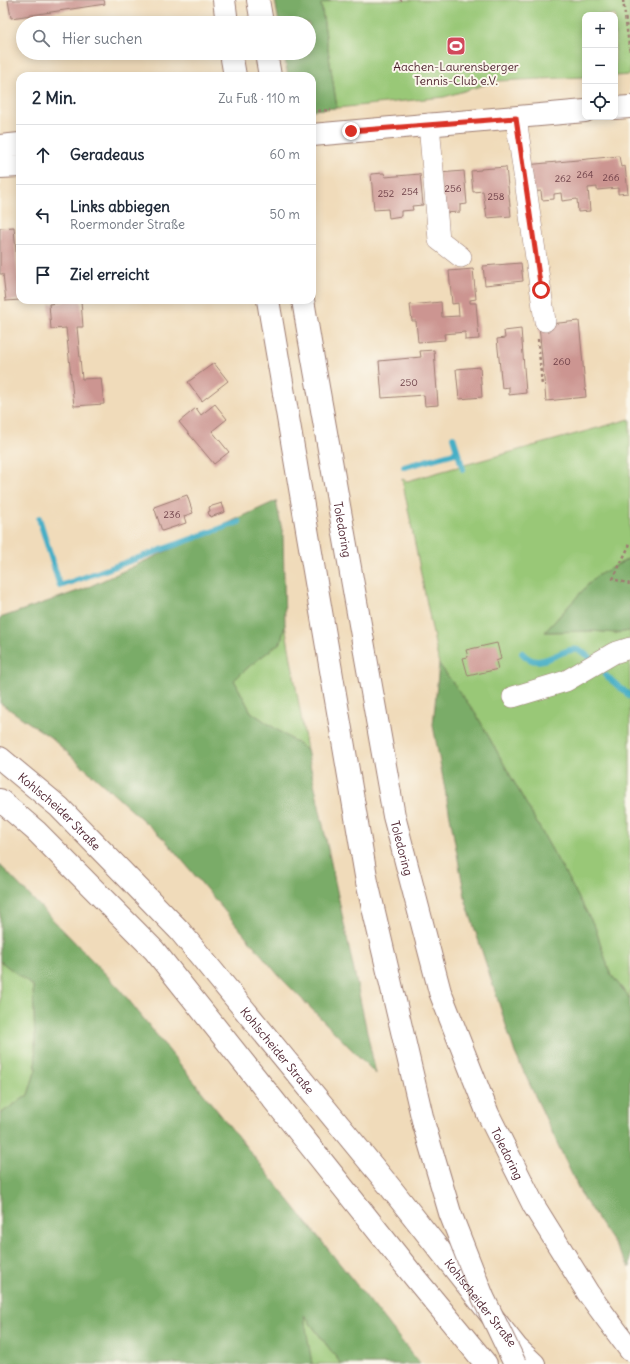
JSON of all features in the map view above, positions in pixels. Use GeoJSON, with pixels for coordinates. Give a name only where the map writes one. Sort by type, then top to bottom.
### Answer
{"type":"FeatureCollection","features":[{"type":"Feature","properties":{"kind":"main road"},"geometry":{"type":"LineString","coordinates":[[224,0],[226,16]]}},
{"type":"Feature","properties":{"kind":"main road"},"geometry":{"type":"LineString","coordinates":[[258,0],[261,16]]}},
{"type":"Feature","properties":{"kind":"main road"},"geometry":{"type":"LineString","coordinates":[[232,60],[234,72]]}},
{"type":"Feature","properties":{"kind":"main road"},"geometry":{"type":"LineString","coordinates":[[267,60],[269,72]]}},
{"type":"Feature","properties":{"kind":"main road"},"geometry":{"type":"LineString","coordinates":[[618,108],[630,106]]}},
{"type":"Feature","properties":{"kind":"main road"},"geometry":{"type":"LineString","coordinates":[[316,135],[582,111]]}},
{"type":"Feature","properties":{"kind":"main road"},"geometry":{"type":"LineString","coordinates":[[0,146],[16,144]]}},
{"type":"Feature","properties":{"kind":"main road"},"geometry":{"type":"LineString","coordinates":[[0,167],[16,166]]}},
{"type":"Feature","properties":{"kind":"main road"},"geometry":{"type":"LineString","coordinates":[[269,304],[367,882],[424,1125],[450,1213],[483,1297],[515,1364]]}},
{"type":"Feature","properties":{"kind":"main road","name":"Toledoring"},"geometry":{"type":"LineString","coordinates":[[305,304],[394,816],[440,992],[488,1114],[534,1206],[588,1294],[630,1350]]}},
{"type":"Feature","properties":{"kind":"main road","name":"Kohlscheider Straße"},"geometry":{"type":"LineString","coordinates":[[0,758],[59,807],[179,930],[390,1187],[517,1348],[534,1364]]}},
{"type":"Feature","properties":{"kind":"main road"},"geometry":{"type":"LineString","coordinates":[[0,800],[36,831],[154,950],[411,1273],[486,1364]]}},
{"type":"Feature","properties":{"kind":"lane"},"geometry":{"type":"LineString","coordinates":[[516,118],[545,321]]}},
{"type":"Feature","properties":{"kind":"lane"},"geometry":{"type":"LineString","coordinates":[[429,124],[439,240],[461,257]]}},
{"type":"Feature","properties":{"kind":"lane"},"geometry":{"type":"LineString","coordinates":[[513,697],[566,681],[614,653],[630,648]]}},
{"type":"Feature","properties":{"kind":"path"},"geometry":{"type":"LineString","coordinates":[[623,0],[630,53]]}},
{"type":"Feature","properties":{"kind":"path"},"geometry":{"type":"LineString","coordinates":[[630,544],[613,579],[630,584]]}},
{"type":"Feature","properties":{"kind":"green space"},"geometry":{"type":"Polygon","coordinates":[[[275,0],[331,0],[321,4],[337,108],[316,110],[316,72],[287,72],[285,60],[316,60],[316,16],[278,16],[275,0]]]}},
{"type":"Feature","properties":{"kind":"green space","name":"Aachen-Laurensberger Tennis-Club e.V."},"geometry":{"type":"Polygon","coordinates":[[[630,0],[630,75],[618,76],[618,12],[582,12],[582,77],[497,81],[444,97],[337,108],[321,4],[331,1],[630,0]]]}},
{"type":"Feature","properties":{"kind":"green space"},"geometry":{"type":"Polygon","coordinates":[[[630,419],[630,558],[595,577],[545,632],[592,631],[616,633],[630,631],[630,999],[610,973],[595,927],[476,714],[439,664],[402,479],[407,481],[630,419]]]}},
{"type":"Feature","properties":{"kind":"green space"},"geometry":{"type":"Polygon","coordinates":[[[276,501],[283,535],[285,625],[281,642],[234,680],[251,712],[307,750],[376,1074],[280,977],[166,841],[50,737],[0,703],[0,618],[84,589],[276,501]]]}},
{"type":"Feature","properties":{"kind":"green space"},"geometry":{"type":"Polygon","coordinates":[[[630,558],[630,631],[616,633],[592,631],[545,632],[595,577],[630,558]]]}},
{"type":"Feature","properties":{"kind":"green space"},"geometry":{"type":"Polygon","coordinates":[[[285,625],[307,750],[251,712],[234,680],[281,642],[285,625]]]}},
{"type":"Feature","properties":{"kind":"green space"},"geometry":{"type":"Polygon","coordinates":[[[439,664],[476,714],[595,927],[610,973],[630,999],[630,1268],[582,1196],[515,1053],[466,902],[433,725],[439,664]]]}},
{"type":"Feature","properties":{"kind":"green space"},"geometry":{"type":"Polygon","coordinates":[[[0,865],[119,988],[420,1364],[341,1364],[304,1315],[312,1364],[0,1364],[0,1114],[28,1095],[36,1069],[33,986],[0,961],[0,865]]]}},
{"type":"Feature","properties":{"kind":"green space"},"geometry":{"type":"Polygon","coordinates":[[[0,961],[33,986],[36,1069],[28,1095],[0,1114],[0,961]]]}},
{"type":"Feature","properties":{"kind":"green space"},"geometry":{"type":"Polygon","coordinates":[[[303,1314],[341,1364],[312,1364],[303,1314]]]}},
{"type":"Feature","properties":{"kind":"building"},"geometry":{"type":"Polygon","coordinates":[[[8,0],[104,0],[105,4],[16,16],[11,18],[8,0]]]}},
{"type":"Feature","properties":{"kind":"building"},"geometry":{"type":"Polygon","coordinates":[[[619,156],[621,167],[625,166],[628,193],[618,194],[618,188],[597,190],[597,187],[588,188],[590,211],[578,212],[577,199],[562,201],[561,193],[554,194],[554,199],[542,200],[541,191],[529,192],[526,165],[619,156]]]}},
{"type":"Feature","properties":{"kind":"building"},"geometry":{"type":"Polygon","coordinates":[[[506,167],[511,216],[487,218],[483,191],[473,192],[471,171],[506,167]]]}},
{"type":"Feature","properties":{"kind":"building"},"geometry":{"type":"Polygon","coordinates":[[[464,171],[467,204],[460,205],[460,212],[443,213],[439,173],[464,171]]]}},
{"type":"Feature","properties":{"kind":"building"},"geometry":{"type":"Polygon","coordinates":[[[384,173],[385,177],[420,174],[423,205],[412,206],[413,210],[401,211],[401,216],[389,218],[388,209],[374,210],[371,174],[384,173]]]}},
{"type":"Feature","properties":{"kind":"building"},"geometry":{"type":"Polygon","coordinates":[[[14,227],[16,252],[16,300],[6,301],[3,274],[0,274],[0,228],[14,227]]]}},
{"type":"Feature","properties":{"kind":"building"},"geometry":{"type":"Polygon","coordinates":[[[521,263],[523,281],[485,285],[483,266],[521,263]]]}},
{"type":"Feature","properties":{"kind":"building"},"geometry":{"type":"Polygon","coordinates":[[[473,269],[476,299],[470,300],[470,303],[476,303],[479,339],[465,340],[465,332],[444,334],[445,340],[418,342],[416,321],[412,321],[410,305],[441,302],[442,317],[459,316],[458,303],[452,304],[449,271],[473,269]]]}},
{"type":"Feature","properties":{"kind":"building"},"geometry":{"type":"Polygon","coordinates":[[[49,304],[81,304],[83,327],[77,327],[82,379],[101,378],[104,404],[74,406],[66,328],[51,329],[49,304]]]}},
{"type":"Feature","properties":{"kind":"building"},"geometry":{"type":"Polygon","coordinates":[[[579,321],[586,397],[546,401],[539,325],[579,321]]]}},
{"type":"Feature","properties":{"kind":"building"},"geometry":{"type":"Polygon","coordinates":[[[521,329],[526,393],[509,395],[509,387],[502,388],[497,339],[505,338],[504,331],[521,329]]]}},
{"type":"Feature","properties":{"kind":"building"},"geometry":{"type":"Polygon","coordinates":[[[434,350],[438,405],[425,406],[424,395],[382,398],[379,361],[421,357],[420,351],[434,350]]]}},
{"type":"Feature","properties":{"kind":"building"},"geometry":{"type":"Polygon","coordinates":[[[214,363],[228,381],[202,401],[188,382],[214,363]]]}},
{"type":"Feature","properties":{"kind":"building"},"geometry":{"type":"Polygon","coordinates":[[[480,367],[482,397],[459,399],[456,369],[480,367]]]}},
{"type":"Feature","properties":{"kind":"building"},"geometry":{"type":"Polygon","coordinates":[[[215,404],[227,419],[212,431],[229,452],[214,464],[179,422],[196,408],[201,415],[215,404]]]}},
{"type":"Feature","properties":{"kind":"building"},"geometry":{"type":"Polygon","coordinates":[[[187,495],[193,513],[184,516],[186,523],[162,531],[154,507],[187,495]]]}},
{"type":"Feature","properties":{"kind":"building"},"geometry":{"type":"Polygon","coordinates":[[[222,503],[225,512],[210,517],[208,512],[210,511],[209,507],[222,503]]]}},
{"type":"Feature","properties":{"kind":"building"},"geometry":{"type":"Polygon","coordinates":[[[497,643],[501,659],[496,661],[498,669],[468,676],[463,658],[468,657],[466,650],[497,643]]]}},
{"type":"Feature","properties":{"kind":"waterway"},"geometry":{"type":"LineString","coordinates":[[453,437],[463,469]]}},
{"type":"Feature","properties":{"kind":"waterway"},"geometry":{"type":"LineString","coordinates":[[404,467],[458,452]]}},
{"type":"Feature","properties":{"kind":"waterway"},"geometry":{"type":"LineString","coordinates":[[39,518],[60,586],[239,522]]}},
{"type":"Feature","properties":{"kind":"waterway"},"geometry":{"type":"LineString","coordinates":[[522,653],[529,659],[536,661],[550,658],[571,650],[578,650],[589,657]]}},
{"type":"Feature","properties":{"kind":"waterway"},"geometry":{"type":"LineString","coordinates":[[605,675],[630,696]]}},
{"type":"Feature","properties":{"kind":"place","name":"Aachen-Laurensberger Tennis-Club e.V."},"geometry":{"type":"Point","coordinates":[456,46]}},
{"type":"Feature","properties":{"kind":"route"},"geometry":{"type":"LineString","coordinates":[[351,131],[516,118],[541,290]]}}]}
